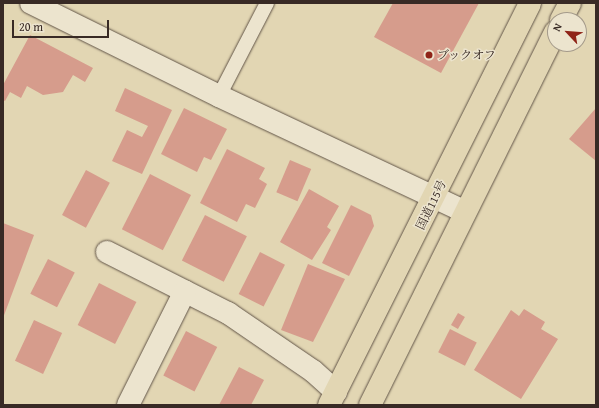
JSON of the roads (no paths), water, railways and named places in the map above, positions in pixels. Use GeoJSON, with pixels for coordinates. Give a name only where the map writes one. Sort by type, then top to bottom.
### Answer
{"type":"FeatureCollection","features":[{"type":"Feature","properties":{"kind":"highway","name":"国道115号"},"geometry":{"type":"LineString","coordinates":[[332,398],[434,198],[530,3]]}},
{"type":"Feature","properties":{"kind":"highway"},"geometry":{"type":"LineString","coordinates":[[565,12],[570,3]]}},
{"type":"Feature","properties":{"kind":"highway"},"geometry":{"type":"LineString","coordinates":[[370,405],[547,48]]}},
{"type":"Feature","properties":{"kind":"street"},"geometry":{"type":"LineString","coordinates":[[39,5],[219,96],[465,212]]}},
{"type":"Feature","properties":{"kind":"street"},"geometry":{"type":"LineString","coordinates":[[107,252],[228,313],[313,371],[332,398]]}},
{"type":"Feature","properties":{"kind":"street"},"geometry":{"type":"LineString","coordinates":[[128,405],[185,291]]}},
{"type":"Feature","properties":{"kind":"lane"},"geometry":{"type":"LineString","coordinates":[[219,96],[267,3]]}},
{"type":"Feature","properties":{"kind":"place","name":"ブックオフ"},"geometry":{"type":"Point","coordinates":[429,55]}}]}
